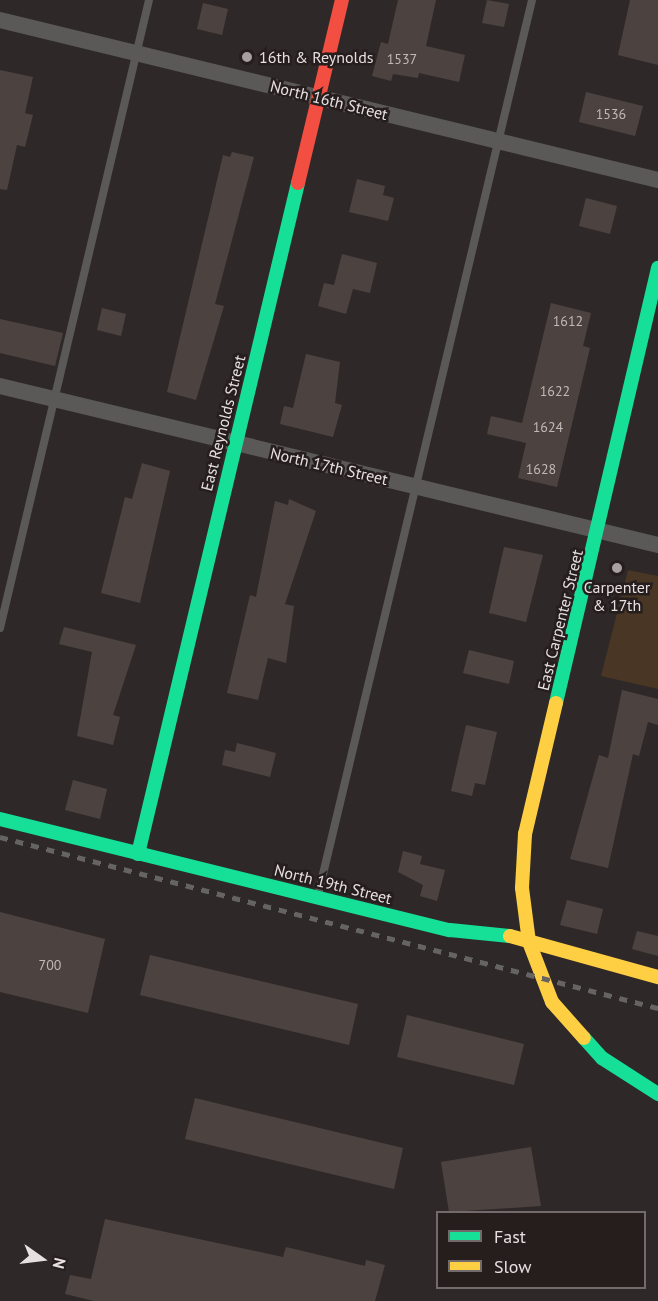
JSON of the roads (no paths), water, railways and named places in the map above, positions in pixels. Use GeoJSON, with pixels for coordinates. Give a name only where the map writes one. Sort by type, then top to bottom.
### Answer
{"type":"FeatureCollection","features":[{"type":"Feature","properties":{"kind":"street","name":"East Reynolds Street"},"geometry":{"type":"LineString","coordinates":[[138,854],[342,0]]}},
{"type":"Feature","properties":{"kind":"street","name":"North 16th Street"},"geometry":{"type":"LineString","coordinates":[[0,20],[658,180]]}},
{"type":"Feature","properties":{"kind":"street","name":"East Carpenter Street"},"geometry":{"type":"LineString","coordinates":[[658,268],[525,834],[522,888],[529,942],[542,980],[586,1044],[620,1073],[658,1094]]}},
{"type":"Feature","properties":{"kind":"street","name":"North 17th Street"},"geometry":{"type":"LineString","coordinates":[[0,386],[658,545]]}},
{"type":"Feature","properties":{"kind":"street","name":"North 19th Street"},"geometry":{"type":"LineString","coordinates":[[0,819],[450,930],[488,931],[658,977]]}},
{"type":"Feature","properties":{"kind":"lane"},"geometry":{"type":"LineString","coordinates":[[0,628],[149,0]]}},
{"type":"Feature","properties":{"kind":"lane"},"geometry":{"type":"LineString","coordinates":[[318,898],[532,0]]}},
{"type":"Feature","properties":{"kind":"railway"},"geometry":{"type":"LineString","coordinates":[[0,837],[658,1008]]}},
{"type":"Feature","properties":{"kind":"place","name":"16th & Reynolds"},"geometry":{"type":"Point","coordinates":[247,57]}},
{"type":"Feature","properties":{"kind":"place","name":"Carpenter & 17th"},"geometry":{"type":"Point","coordinates":[617,568]}}]}
